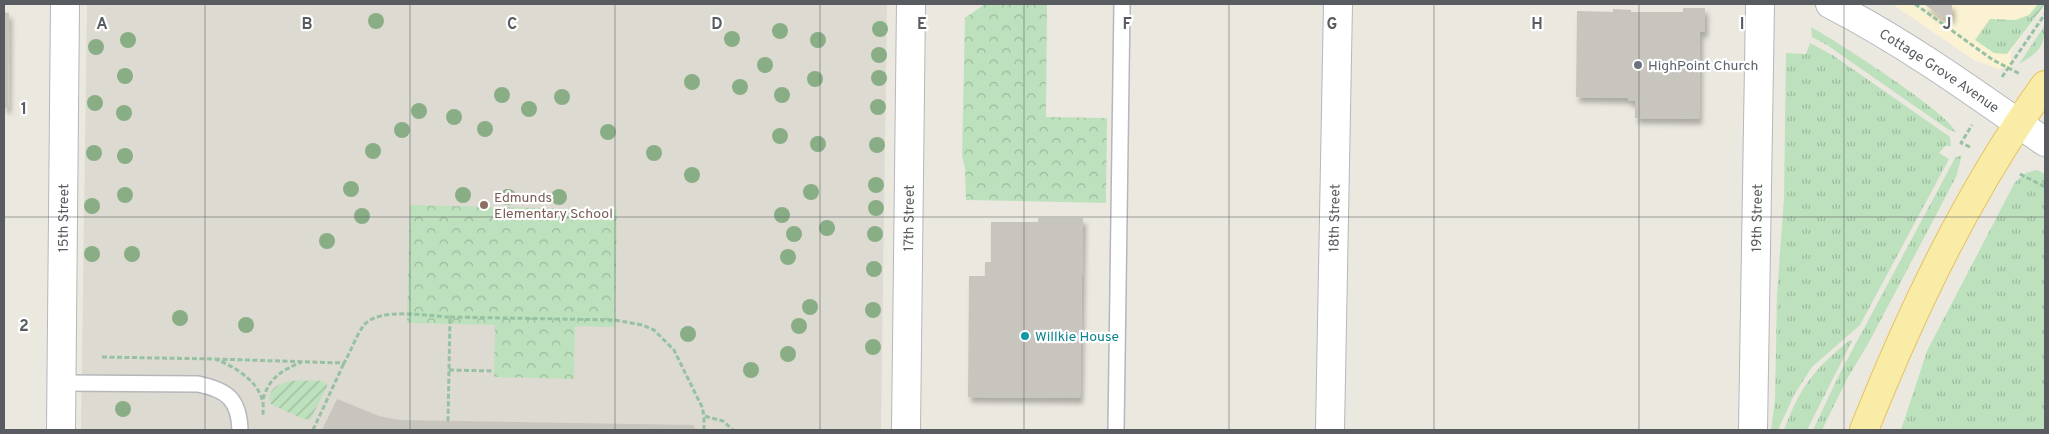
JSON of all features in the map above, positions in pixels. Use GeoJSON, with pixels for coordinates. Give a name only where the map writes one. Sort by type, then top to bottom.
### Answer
{"type":"FeatureCollection","features":[{"type":"Feature","properties":{"kind":"main road"},"geometry":{"type":"LineString","coordinates":[[1864,430],[1890,366],[1941,259],[2018,123],[2045,85]]}},
{"type":"Feature","properties":{"kind":"street","name":"15th Street"},"geometry":{"type":"LineString","coordinates":[[62,430],[65,4]]}},
{"type":"Feature","properties":{"kind":"street","name":"17th Street"},"geometry":{"type":"LineString","coordinates":[[906,430],[911,4]]}},
{"type":"Feature","properties":{"kind":"street","name":"18th Street"},"geometry":{"type":"LineString","coordinates":[[1330,430],[1338,4]]}},
{"type":"Feature","properties":{"kind":"street","name":"19th Street"},"geometry":{"type":"LineString","coordinates":[[1753,430],[1760,4]]}},
{"type":"Feature","properties":{"kind":"street","name":"Cottage Grove Avenue"},"geometry":{"type":"LineString","coordinates":[[1830,4],[1862,20],[1950,74],[2045,142]]}},
{"type":"Feature","properties":{"kind":"lane"},"geometry":{"type":"LineString","coordinates":[[1116,430],[1122,4]]}},
{"type":"Feature","properties":{"kind":"lane"},"geometry":{"type":"LineString","coordinates":[[62,383],[198,384],[214,388],[226,394],[235,404],[240,415],[240,430]]}},
{"type":"Feature","properties":{"kind":"path"},"geometry":{"type":"LineString","coordinates":[[1914,4],[1993,60],[2009,67],[2045,14]]}},
{"type":"Feature","properties":{"kind":"path"},"geometry":{"type":"LineString","coordinates":[[2023,176],[2045,187]]}},
{"type":"Feature","properties":{"kind":"path"},"geometry":{"type":"LineString","coordinates":[[313,430],[344,363],[364,326],[377,316],[391,313],[450,317],[615,320],[642,325],[654,330],[674,350],[702,407],[704,430]]}},
{"type":"Feature","properties":{"kind":"path"},"geometry":{"type":"LineString","coordinates":[[448,422],[450,317]]}},
{"type":"Feature","properties":{"kind":"path"},"geometry":{"type":"LineString","coordinates":[[215,360],[344,363]]}},
{"type":"Feature","properties":{"kind":"path"},"geometry":{"type":"LineString","coordinates":[[263,399],[267,386],[274,377],[285,369],[304,362]]}},
{"type":"Feature","properties":{"kind":"path"},"geometry":{"type":"LineString","coordinates":[[449,370],[494,371]]}},
{"type":"Feature","properties":{"kind":"path"},"geometry":{"type":"LineString","coordinates":[[704,416],[723,421],[733,430]]}},
{"type":"Feature","properties":{"kind":"shaded area","name":"Edmunds Elementary School"},"geometry":{"type":"Polygon","coordinates":[[[87,4],[887,4],[881,430],[81,430],[87,4]]]}},
{"type":"Feature","properties":{"kind":"shaded area"},"geometry":{"type":"Polygon","coordinates":[[[1892,4],[2045,4],[2011,51],[2011,67],[1998,69],[1974,60],[1892,4]]]}},
{"type":"Feature","properties":{"kind":"green space"},"geometry":{"type":"Polygon","coordinates":[[[985,4],[1047,4],[1046,117],[1107,118],[1106,203],[966,200],[965,168],[962,156],[965,18],[985,4]]]}},
{"type":"Feature","properties":{"kind":"green space"},"geometry":{"type":"Polygon","coordinates":[[[2038,4],[2045,4],[2034,19],[2029,15],[2038,4]]]}},
{"type":"Feature","properties":{"kind":"green space"},"geometry":{"type":"Polygon","coordinates":[[[2029,15],[2034,19],[2007,54],[1994,53],[1975,40],[1990,19],[2015,20],[2029,15]]]}},
{"type":"Feature","properties":{"kind":"green space"},"geometry":{"type":"Polygon","coordinates":[[[2045,25],[2042,45],[2035,53],[2019,64],[2045,25]]]}},
{"type":"Feature","properties":{"kind":"green space"},"geometry":{"type":"Polygon","coordinates":[[[1811,27],[1843,46],[1912,93],[1948,122],[1956,132],[1949,130],[1827,45],[1812,37],[1811,27]]]}},
{"type":"Feature","properties":{"kind":"green space"},"geometry":{"type":"Polygon","coordinates":[[[1810,43],[1834,56],[1950,137],[1951,146],[1945,146],[1939,153],[1949,159],[1860,325],[1812,367],[1794,395],[1778,430],[1771,430],[1775,400],[1777,296],[1784,198],[1786,53],[1806,54],[1810,43]]]}},
{"type":"Feature","properties":{"kind":"green space"},"geometry":{"type":"Polygon","coordinates":[[[1962,155],[1956,177],[1868,344],[1847,379],[1822,430],[1813,430],[1839,375],[1955,158],[1962,155]]]}},
{"type":"Feature","properties":{"kind":"green space"},"geometry":{"type":"Polygon","coordinates":[[[2037,170],[2045,174],[2045,430],[1901,430],[1927,351],[2015,182],[2026,173],[2037,170]]]}},
{"type":"Feature","properties":{"kind":"green space"},"geometry":{"type":"Polygon","coordinates":[[[410,205],[617,210],[615,327],[575,326],[574,379],[494,377],[495,325],[407,323],[410,205]]]}},
{"type":"Feature","properties":{"kind":"green space"},"geometry":{"type":"Polygon","coordinates":[[[1850,340],[1852,341],[1807,430],[1784,430],[1802,390],[1827,360],[1850,340]]]}},
{"type":"Feature","properties":{"kind":"green space"},"geometry":{"type":"Polygon","coordinates":[[[322,381],[327,384],[327,387],[310,420],[301,418],[271,404],[269,400],[271,392],[282,383],[322,381]]]}},
{"type":"Feature","properties":{"kind":"building"},"geometry":{"type":"Polygon","coordinates":[[[1924,4],[1952,4],[1952,18],[1943,18],[1924,4]]]}},
{"type":"Feature","properties":{"kind":"building","name":"HighPoint Church"},"geometry":{"type":"Polygon","coordinates":[[[1683,8],[1705,8],[1705,32],[1700,32],[1699,119],[1635,118],[1635,101],[1628,101],[1628,98],[1576,97],[1577,11],[1613,12],[1613,9],[1631,10],[1631,12],[1683,12],[1683,8]]]}},
{"type":"Feature","properties":{"kind":"building"},"geometry":{"type":"Polygon","coordinates":[[[4,12],[9,13],[8,108],[4,108],[4,12]]]}},
{"type":"Feature","properties":{"kind":"building","name":"Willkie House"},"geometry":{"type":"Polygon","coordinates":[[[1038,218],[1083,218],[1080,398],[968,397],[969,276],[985,276],[985,262],[991,262],[991,222],[1038,222],[1038,218]]]}},
{"type":"Feature","properties":{"kind":"building"},"geometry":{"type":"Polygon","coordinates":[[[337,399],[379,416],[399,420],[694,425],[694,430],[322,430],[337,399]]]}},
{"type":"Feature","properties":{"kind":"place","name":"HighPoint Church"},"geometry":{"type":"Point","coordinates":[1638,65]}},
{"type":"Feature","properties":{"kind":"place","name":"Edmunds Elementary School"},"geometry":{"type":"Point","coordinates":[484,205]}},
{"type":"Feature","properties":{"kind":"place","name":"Willkie House"},"geometry":{"type":"Point","coordinates":[1025,336]}}]}
